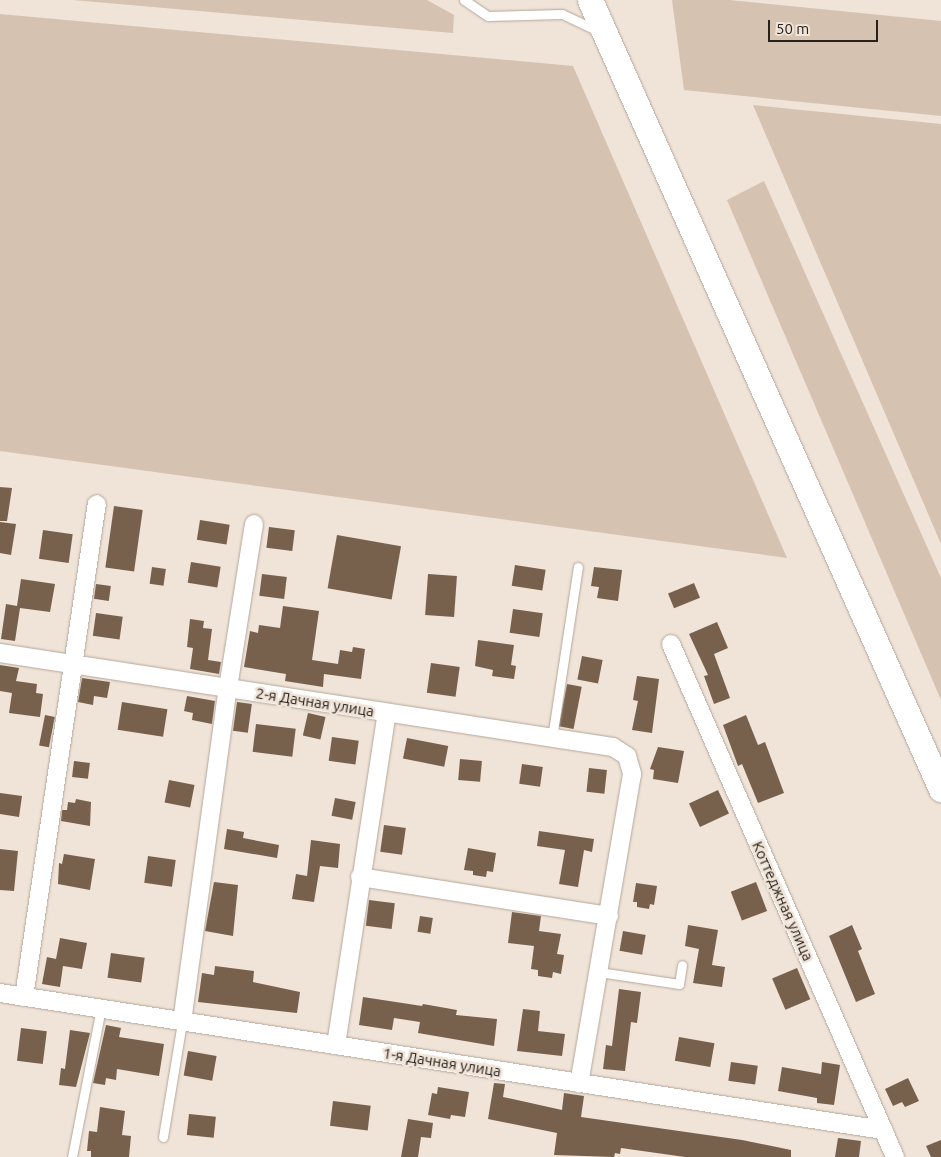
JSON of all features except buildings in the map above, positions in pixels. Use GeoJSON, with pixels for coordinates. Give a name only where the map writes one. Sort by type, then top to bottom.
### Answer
{"type":"FeatureCollection","features":[{"type":"Feature","properties":{"kind":"main road"},"geometry":{"type":"LineString","coordinates":[[581,0],[600,33],[761,386],[941,789]]}},
{"type":"Feature","properties":{"kind":"main road"},"geometry":{"type":"LineString","coordinates":[[590,0],[600,33]]}},
{"type":"Feature","properties":{"kind":"street"},"geometry":{"type":"LineString","coordinates":[[24,997],[97,504]]}},
{"type":"Feature","properties":{"kind":"street"},"geometry":{"type":"LineString","coordinates":[[182,1022],[228,688],[254,524]]}},
{"type":"Feature","properties":{"kind":"street","name":"Коттеджная улица"},"geometry":{"type":"LineString","coordinates":[[671,644],[895,1157]]}},
{"type":"Feature","properties":{"kind":"street","name":"2-я Дачная улица"},"geometry":{"type":"LineString","coordinates":[[0,653],[613,747],[627,756],[632,774],[609,916]]}},
{"type":"Feature","properties":{"kind":"street"},"geometry":{"type":"LineString","coordinates":[[336,1045],[360,877],[387,713]]}},
{"type":"Feature","properties":{"kind":"street"},"geometry":{"type":"LineString","coordinates":[[360,877],[609,916],[579,1084]]}},
{"type":"Feature","properties":{"kind":"street","name":"1-я Дачная улица"},"geometry":{"type":"LineString","coordinates":[[0,993],[883,1130]]}},
{"type":"Feature","properties":{"kind":"lane"},"geometry":{"type":"LineString","coordinates":[[464,0],[488,16],[562,14],[600,33]]}},
{"type":"Feature","properties":{"kind":"lane"},"geometry":{"type":"LineString","coordinates":[[552,738],[578,568]]}},
{"type":"Feature","properties":{"kind":"lane"},"geometry":{"type":"LineString","coordinates":[[599,972],[679,984],[682,965]]}},
{"type":"Feature","properties":{"kind":"lane"},"geometry":{"type":"LineString","coordinates":[[72,1157],[101,1008]]}},
{"type":"Feature","properties":{"kind":"lane"},"geometry":{"type":"LineString","coordinates":[[163,1137],[182,1022]]}},
{"type":"Feature","properties":{"kind":"shaded area"},"geometry":{"type":"Polygon","coordinates":[[[73,0],[427,0],[454,15],[453,33],[73,0]]]}},
{"type":"Feature","properties":{"kind":"shaded area"},"geometry":{"type":"Polygon","coordinates":[[[672,0],[729,0],[941,21],[941,116],[684,90],[672,0]]]}},
{"type":"Feature","properties":{"kind":"shaded area"},"geometry":{"type":"Polygon","coordinates":[[[0,14],[573,66],[787,558],[0,451],[0,14]]]}},
{"type":"Feature","properties":{"kind":"shaded area"},"geometry":{"type":"Polygon","coordinates":[[[753,105],[941,124],[941,544],[753,105]]]}},
{"type":"Feature","properties":{"kind":"shaded area"},"geometry":{"type":"Polygon","coordinates":[[[764,181],[941,578],[941,700],[727,200],[764,181]]]}}]}
